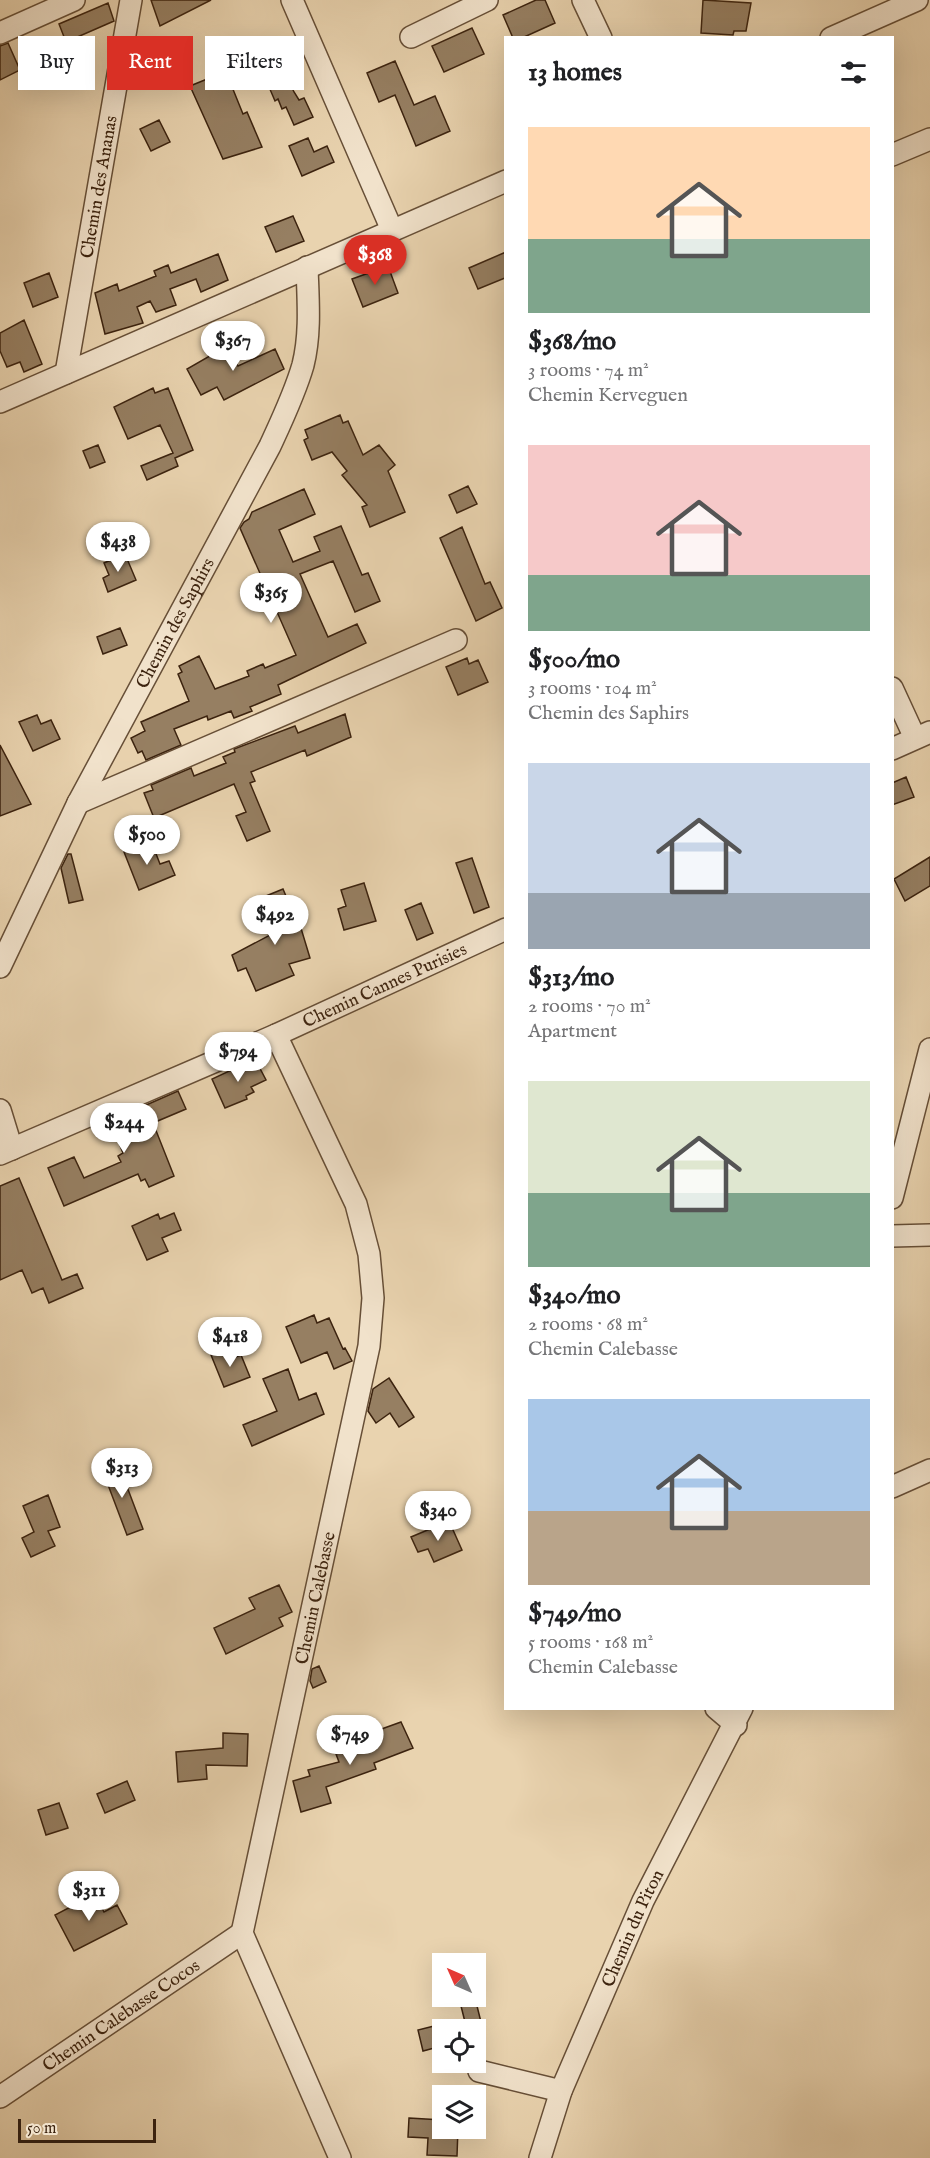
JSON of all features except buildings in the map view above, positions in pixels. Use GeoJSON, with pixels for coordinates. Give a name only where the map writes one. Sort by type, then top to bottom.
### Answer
{"type":"FeatureCollection","features":[{"type":"Feature","properties":{"kind":"street"},"geometry":{"type":"LineString","coordinates":[[0,33],[74,0]]}},
{"type":"Feature","properties":{"kind":"street","name":"Chemin des Ananas"},"geometry":{"type":"LineString","coordinates":[[66,373],[130,0]]}},
{"type":"Feature","properties":{"kind":"street"},"geometry":{"type":"LineString","coordinates":[[292,0],[392,230]]}},
{"type":"Feature","properties":{"kind":"street"},"geometry":{"type":"LineString","coordinates":[[411,37],[488,0]]}},
{"type":"Feature","properties":{"kind":"street"},"geometry":{"type":"LineString","coordinates":[[583,0],[600,36]]}},
{"type":"Feature","properties":{"kind":"street"},"geometry":{"type":"LineString","coordinates":[[836,36],[917,0]]}},
{"type":"Feature","properties":{"kind":"street"},"geometry":{"type":"LineString","coordinates":[[894,154],[930,140]]}},
{"type":"Feature","properties":{"kind":"street"},"geometry":{"type":"LineString","coordinates":[[0,402],[504,182]]}},
{"type":"Feature","properties":{"kind":"street","name":"Chemin des Saphirs"},"geometry":{"type":"LineString","coordinates":[[0,967],[78,803],[264,457],[289,406],[303,364],[308,338],[308,267]]}},
{"type":"Feature","properties":{"kind":"street"},"geometry":{"type":"LineString","coordinates":[[78,803],[456,640]]}},
{"type":"Feature","properties":{"kind":"street"},"geometry":{"type":"LineString","coordinates":[[894,691],[923,735],[894,748]]}},
{"type":"Feature","properties":{"kind":"street","name":"Chemin Cannes Purisies"},"geometry":{"type":"LineString","coordinates":[[6,1152],[276,1035],[504,929]]}},
{"type":"Feature","properties":{"kind":"street","name":"Chemin Calebasse"},"geometry":{"type":"LineString","coordinates":[[242,1933],[369,1347],[373,1298],[369,1254],[356,1204],[276,1035]]}},
{"type":"Feature","properties":{"kind":"street"},"geometry":{"type":"LineString","coordinates":[[894,1190],[930,1049]]}},
{"type":"Feature","properties":{"kind":"street"},"geometry":{"type":"LineString","coordinates":[[0,1110],[6,1152]]}},
{"type":"Feature","properties":{"kind":"street"},"geometry":{"type":"LineString","coordinates":[[894,1236],[930,1236]]}},
{"type":"Feature","properties":{"kind":"street"},"geometry":{"type":"LineString","coordinates":[[894,1486],[930,1470]]}},
{"type":"Feature","properties":{"kind":"street"},"geometry":{"type":"LineString","coordinates":[[721,1710],[739,1717]]}},
{"type":"Feature","properties":{"kind":"street","name":"Chemin du Piton"},"geometry":{"type":"LineString","coordinates":[[540,2158],[561,2091],[643,1901],[739,1717]]}},
{"type":"Feature","properties":{"kind":"street"},"geometry":{"type":"LineString","coordinates":[[242,1933],[340,2158]]}},
{"type":"Feature","properties":{"kind":"street","name":"Chemin Calebasse Cocos"},"geometry":{"type":"LineString","coordinates":[[0,2097],[242,1933]]}},
{"type":"Feature","properties":{"kind":"street"},"geometry":{"type":"LineString","coordinates":[[486,2073],[561,2091]]}}]}
